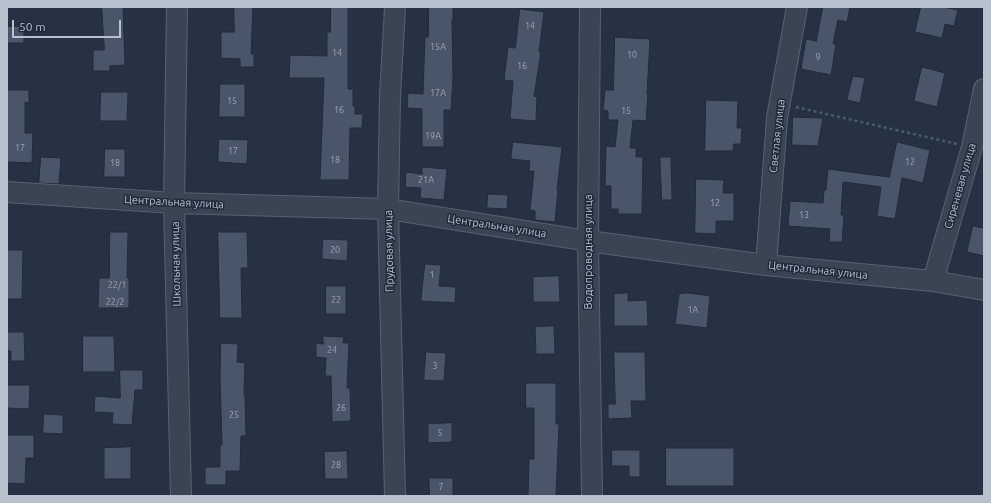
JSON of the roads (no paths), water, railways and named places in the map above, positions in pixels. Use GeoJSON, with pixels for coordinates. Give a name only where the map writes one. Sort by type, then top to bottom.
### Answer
{"type":"FeatureCollection","features":[{"type":"Feature","properties":{"kind":"street","name":"Школьная улица"},"geometry":{"type":"LineString","coordinates":[[177,7],[174,203],[181,496]]}},
{"type":"Feature","properties":{"kind":"street","name":"Прудовая улица"},"geometry":{"type":"LineString","coordinates":[[395,7],[390,96],[388,209],[395,496]]}},
{"type":"Feature","properties":{"kind":"street","name":"Водопроводная улица"},"geometry":{"type":"LineString","coordinates":[[590,7],[588,241],[592,496]]}},
{"type":"Feature","properties":{"kind":"street","name":"Светлая улица"},"geometry":{"type":"LineString","coordinates":[[766,265],[777,118],[798,7]]}},
{"type":"Feature","properties":{"kind":"street","name":"Сиреневая улица"},"geometry":{"type":"LineString","coordinates":[[932,281],[972,148],[984,89]]}},
{"type":"Feature","properties":{"kind":"street","name":"Центральная улица"},"geometry":{"type":"LineString","coordinates":[[7,192],[174,203],[388,209],[588,241],[766,265],[932,281],[984,290]]}}]}
